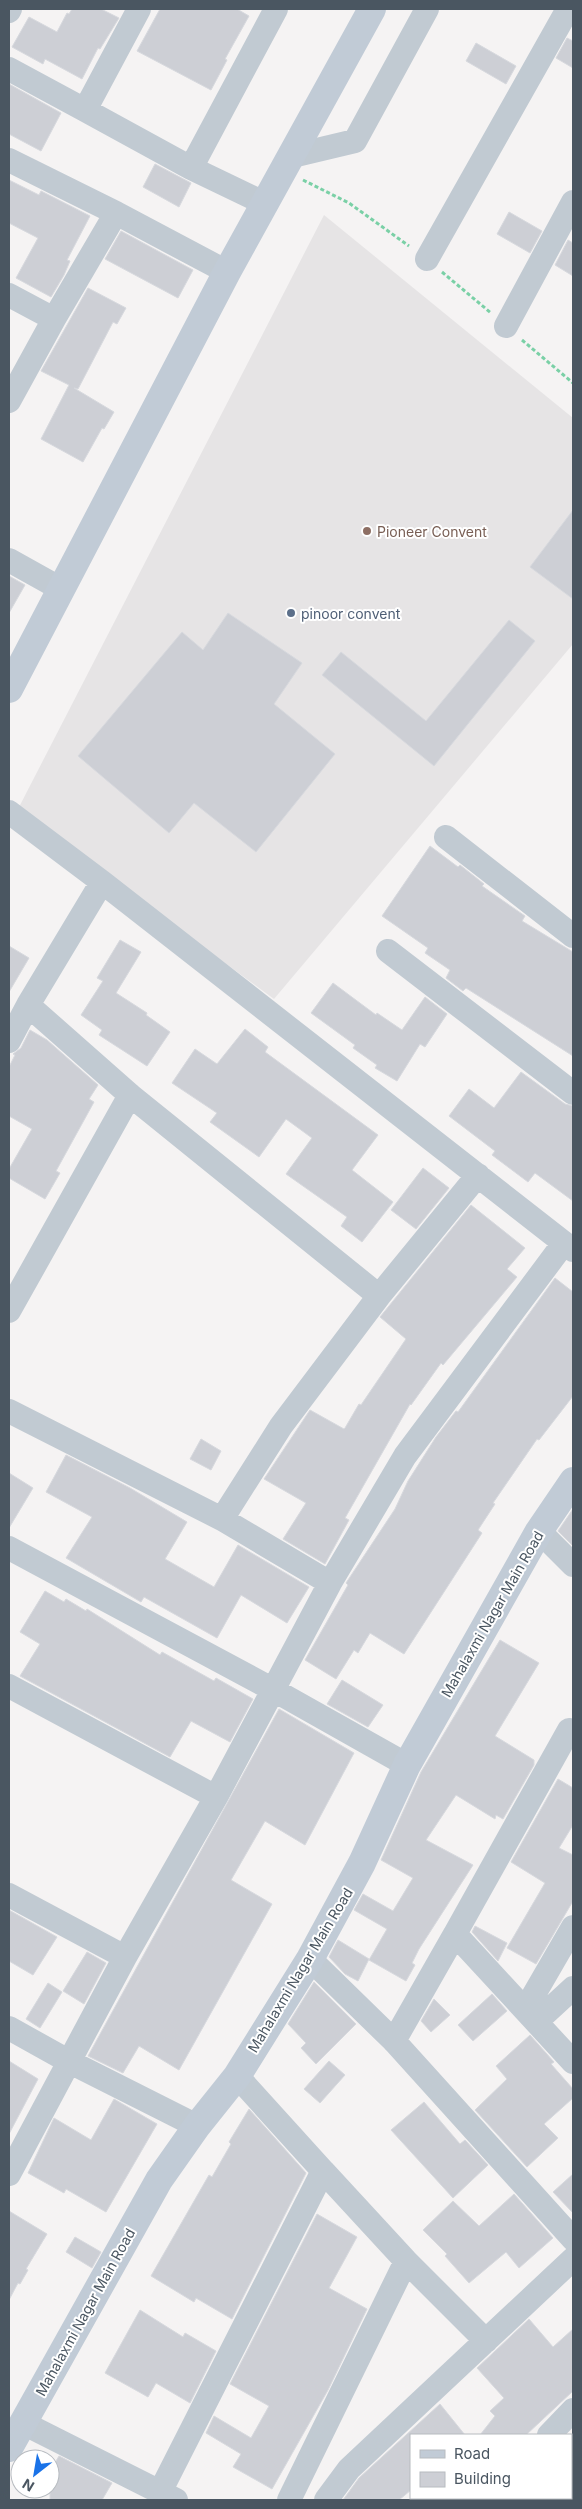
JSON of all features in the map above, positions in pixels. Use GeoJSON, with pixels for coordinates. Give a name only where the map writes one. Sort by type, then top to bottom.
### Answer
{"type":"FeatureCollection","features":[{"type":"Feature","properties":{"kind":"street"},"geometry":{"type":"LineString","coordinates":[[85,110],[139,9]]}},
{"type":"Feature","properties":{"kind":"street"},"geometry":{"type":"LineString","coordinates":[[191,168],[276,9]]}},
{"type":"Feature","properties":{"kind":"street"},"geometry":{"type":"LineString","coordinates":[[9,689],[226,272],[266,204],[372,9]]}},
{"type":"Feature","properties":{"kind":"street"},"geometry":{"type":"LineString","coordinates":[[287,165],[355,142],[427,9]]}},
{"type":"Feature","properties":{"kind":"street"},"geometry":{"type":"LineString","coordinates":[[427,260],[568,9]]}},
{"type":"Feature","properties":{"kind":"street"},"geometry":{"type":"LineString","coordinates":[[9,69],[191,168],[266,204]]}},
{"type":"Feature","properties":{"kind":"street"},"geometry":{"type":"LineString","coordinates":[[9,160],[226,272]]}},
{"type":"Feature","properties":{"kind":"street"},"geometry":{"type":"LineString","coordinates":[[506,326],[573,202]]}},
{"type":"Feature","properties":{"kind":"street"},"geometry":{"type":"LineString","coordinates":[[9,401],[54,319],[116,214]]}},
{"type":"Feature","properties":{"kind":"street"},"geometry":{"type":"LineString","coordinates":[[9,295],[54,319]]}},
{"type":"Feature","properties":{"kind":"street"},"geometry":{"type":"LineString","coordinates":[[9,560],[61,589]]}},
{"type":"Feature","properties":{"kind":"street"},"geometry":{"type":"LineString","coordinates":[[9,812],[102,882],[569,1246],[405,1456],[330,1583],[216,1797],[125,1958],[9,2174]]}},
{"type":"Feature","properties":{"kind":"street"},"geometry":{"type":"LineString","coordinates":[[446,836],[573,936]]}},
{"type":"Feature","properties":{"kind":"street"},"geometry":{"type":"LineString","coordinates":[[9,1041],[28,1005],[102,882]]}},
{"type":"Feature","properties":{"kind":"street"},"geometry":{"type":"LineString","coordinates":[[388,951],[573,1093]]}},
{"type":"Feature","properties":{"kind":"street"},"geometry":{"type":"LineString","coordinates":[[28,1005],[130,1095],[379,1296]]}},
{"type":"Feature","properties":{"kind":"street"},"geometry":{"type":"LineString","coordinates":[[9,1311],[130,1095]]}},
{"type":"Feature","properties":{"kind":"street"},"geometry":{"type":"LineString","coordinates":[[222,1519],[282,1426],[379,1296],[478,1175]]}},
{"type":"Feature","properties":{"kind":"street"},"geometry":{"type":"LineString","coordinates":[[9,1411],[222,1519],[330,1583]]}},
{"type":"Feature","properties":{"kind":"street","name":"Mahalaxmi Nagar Main Road"},"geometry":{"type":"LineString","coordinates":[[9,2448],[159,2180],[197,2126],[237,2076],[310,1959],[362,1863],[407,1765],[539,1531],[573,1481]]}},
{"type":"Feature","properties":{"kind":"street"},"geometry":{"type":"LineString","coordinates":[[539,1531],[573,1565]]}},
{"type":"Feature","properties":{"kind":"street"},"geometry":{"type":"LineString","coordinates":[[9,1548],[272,1689],[407,1765]]}},
{"type":"Feature","properties":{"kind":"street"},"geometry":{"type":"LineString","coordinates":[[9,1686],[216,1797]]}},
{"type":"Feature","properties":{"kind":"street"},"geometry":{"type":"LineString","coordinates":[[394,2040],[572,1729]]}},
{"type":"Feature","properties":{"kind":"street"},"geometry":{"type":"LineString","coordinates":[[9,1895],[125,1958]]}},
{"type":"Feature","properties":{"kind":"street"},"geometry":{"type":"LineString","coordinates":[[530,2016],[573,1927]]}},
{"type":"Feature","properties":{"kind":"street"},"geometry":{"type":"LineString","coordinates":[[455,1934],[573,2062]]}},
{"type":"Feature","properties":{"kind":"street"},"geometry":{"type":"LineString","coordinates":[[310,1959],[394,2040],[573,2239]]}},
{"type":"Feature","properties":{"kind":"street"},"geometry":{"type":"LineString","coordinates":[[530,2016],[573,1988]]}},
{"type":"Feature","properties":{"kind":"street"},"geometry":{"type":"LineString","coordinates":[[9,2028],[70,2062],[197,2126]]}},
{"type":"Feature","properties":{"kind":"street"},"geometry":{"type":"LineString","coordinates":[[237,2076],[406,2261],[486,2341]]}},
{"type":"Feature","properties":{"kind":"street"},"geometry":{"type":"LineString","coordinates":[[23,2424],[168,2496],[323,2171]]}},
{"type":"Feature","properties":{"kind":"street"},"geometry":{"type":"LineString","coordinates":[[326,2500],[349,2469],[573,2259]]}},
{"type":"Feature","properties":{"kind":"street"},"geometry":{"type":"LineString","coordinates":[[289,2500],[406,2261]]}},
{"type":"Feature","properties":{"kind":"street"},"geometry":{"type":"LineString","coordinates":[[550,2434],[573,2410]]}},
{"type":"Feature","properties":{"kind":"path"},"geometry":{"type":"LineString","coordinates":[[287,165],[311,183],[349,203],[427,260]]}},
{"type":"Feature","properties":{"kind":"shaded area","name":"Pioneer Convent"},"geometry":{"type":"Polygon","coordinates":[[[324,215],[573,418],[573,644],[274,999],[17,811],[324,215]]]}},
{"type":"Feature","properties":{"kind":"building"},"geometry":{"type":"Polygon","coordinates":[[[72,9],[101,9],[119,18],[100,49],[98,48],[82,79],[45,59],[43,64],[12,47],[29,17],[57,32],[67,13],[69,14],[72,9]]]}},
{"type":"Feature","properties":{"kind":"building"},"geometry":{"type":"Polygon","coordinates":[[[160,9],[237,9],[249,16],[225,59],[227,60],[211,90],[137,51],[160,9]]]}},
{"type":"Feature","properties":{"kind":"building"},"geometry":{"type":"Polygon","coordinates":[[[567,38],[573,41],[573,68],[556,58],[567,38]]]}},
{"type":"Feature","properties":{"kind":"building"},"geometry":{"type":"Polygon","coordinates":[[[476,43],[516,66],[506,84],[466,61],[476,43]]]}},
{"type":"Feature","properties":{"kind":"building"},"geometry":{"type":"Polygon","coordinates":[[[9,84],[61,113],[41,151],[9,134],[9,84]]]}},
{"type":"Feature","properties":{"kind":"building"},"geometry":{"type":"Polygon","coordinates":[[[155,164],[191,183],[179,207],[143,187],[155,164]]]}},
{"type":"Feature","properties":{"kind":"building"},"geometry":{"type":"Polygon","coordinates":[[[9,180],[39,195],[41,191],[90,216],[67,260],[70,261],[64,275],[51,297],[16,278],[38,238],[9,223],[9,180]]]}},
{"type":"Feature","properties":{"kind":"building"},"geometry":{"type":"Polygon","coordinates":[[[509,212],[542,231],[530,253],[497,234],[509,212]]]}},
{"type":"Feature","properties":{"kind":"building"},"geometry":{"type":"Polygon","coordinates":[[[121,231],[193,270],[178,298],[105,259],[121,231]]]}},
{"type":"Feature","properties":{"kind":"building"},"geometry":{"type":"Polygon","coordinates":[[[568,240],[573,243],[573,276],[555,265],[568,240]]]}},
{"type":"Feature","properties":{"kind":"building"},"geometry":{"type":"Polygon","coordinates":[[[88,288],[126,308],[117,324],[113,322],[78,389],[74,388],[114,412],[104,429],[102,428],[83,462],[41,439],[69,385],[41,371],[88,288]]]}},
{"type":"Feature","properties":{"kind":"building"},"geometry":{"type":"Polygon","coordinates":[[[573,510],[573,599],[530,567],[573,510]]]}},
{"type":"Feature","properties":{"kind":"building"},"geometry":{"type":"Polygon","coordinates":[[[9,576],[25,585],[9,613],[9,576]]]}},
{"type":"Feature","properties":{"kind":"building"},"geometry":{"type":"Polygon","coordinates":[[[228,613],[302,663],[274,704],[335,754],[256,852],[194,803],[169,833],[78,756],[182,632],[203,650],[228,613]]]}},
{"type":"Feature","properties":{"kind":"building"},"geometry":{"type":"Polygon","coordinates":[[[509,620],[535,641],[434,766],[322,675],[341,652],[426,721],[509,620]]]}},
{"type":"Feature","properties":{"kind":"building"},"geometry":{"type":"Polygon","coordinates":[[[430,846],[458,867],[460,865],[484,884],[482,886],[525,916],[522,921],[573,952],[573,1056],[466,988],[463,991],[446,978],[450,970],[425,953],[428,948],[382,916],[430,846]]]}},
{"type":"Feature","properties":{"kind":"building"},"geometry":{"type":"Polygon","coordinates":[[[120,940],[141,952],[116,993],[147,1013],[146,1015],[170,1032],[147,1066],[99,1035],[102,1030],[81,1015],[103,981],[97,978],[120,940]]]}},
{"type":"Feature","properties":{"kind":"building"},"geometry":{"type":"Polygon","coordinates":[[[9,946],[29,958],[9,992],[9,946]]]}},
{"type":"Feature","properties":{"kind":"building"},"geometry":{"type":"Polygon","coordinates":[[[333,983],[376,1015],[377,1013],[402,1030],[425,997],[447,1014],[425,1047],[420,1044],[397,1081],[375,1068],[377,1065],[353,1048],[355,1045],[311,1013],[333,983]]]}},
{"type":"Feature","properties":{"kind":"building"},"geometry":{"type":"Polygon","coordinates":[[[245,1029],[268,1047],[265,1052],[378,1135],[352,1170],[393,1202],[362,1242],[341,1226],[347,1217],[286,1174],[312,1138],[286,1119],[259,1157],[210,1122],[217,1113],[172,1083],[195,1049],[217,1064],[245,1029]]]}},
{"type":"Feature","properties":{"kind":"building"},"geometry":{"type":"Polygon","coordinates":[[[30,1030],[47,1040],[98,1085],[89,1099],[94,1102],[56,1171],[60,1173],[45,1199],[9,1178],[9,1169],[32,1129],[9,1116],[9,1067],[15,1055],[13,1054],[21,1048],[30,1030]]]}},
{"type":"Feature","properties":{"kind":"building"},"geometry":{"type":"Polygon","coordinates":[[[521,1072],[565,1104],[573,1106],[573,1201],[535,1173],[528,1182],[492,1155],[495,1151],[449,1116],[469,1089],[494,1108],[521,1072]]]}},
{"type":"Feature","properties":{"kind":"building"},"geometry":{"type":"Polygon","coordinates":[[[423,1168],[449,1188],[416,1229],[391,1210],[423,1168]]]}},
{"type":"Feature","properties":{"kind":"building"},"geometry":{"type":"Polygon","coordinates":[[[471,1205],[525,1248],[507,1269],[517,1277],[443,1365],[441,1363],[410,1404],[345,1518],[349,1520],[325,1564],[283,1539],[306,1503],[264,1479],[310,1410],[345,1428],[359,1404],[361,1405],[406,1339],[380,1317],[471,1205]]]}},
{"type":"Feature","properties":{"kind":"building"},"geometry":{"type":"Polygon","coordinates":[[[555,1278],[573,1292],[573,1396],[539,1440],[537,1439],[493,1503],[495,1504],[478,1530],[482,1533],[404,1654],[370,1633],[358,1653],[354,1650],[336,1679],[305,1660],[348,1585],[346,1583],[395,1509],[408,1481],[436,1437],[456,1411],[458,1412],[555,1278]]]}},
{"type":"Feature","properties":{"kind":"building"},"geometry":{"type":"Polygon","coordinates":[[[201,1439],[221,1451],[211,1470],[190,1459],[201,1439]]]}},
{"type":"Feature","properties":{"kind":"building"},"geometry":{"type":"Polygon","coordinates":[[[66,1455],[130,1488],[187,1522],[165,1559],[214,1587],[238,1545],[309,1587],[287,1623],[241,1595],[217,1638],[144,1597],[141,1602],[66,1558],[92,1517],[46,1492],[66,1455]]]}},
{"type":"Feature","properties":{"kind":"building"},"geometry":{"type":"Polygon","coordinates":[[[9,1473],[33,1488],[9,1528],[9,1473]]]}},
{"type":"Feature","properties":{"kind":"building"},"geometry":{"type":"Polygon","coordinates":[[[573,1509],[573,1546],[558,1531],[573,1509]]]}},
{"type":"Feature","properties":{"kind":"building"},"geometry":{"type":"Polygon","coordinates":[[[45,1591],[64,1602],[66,1599],[86,1611],[87,1609],[160,1655],[162,1652],[214,1681],[216,1678],[253,1699],[230,1742],[191,1721],[170,1757],[20,1676],[40,1644],[20,1632],[45,1591]]]}},
{"type":"Feature","properties":{"kind":"building"},"geometry":{"type":"Polygon","coordinates":[[[500,1640],[539,1663],[495,1736],[534,1760],[534,1765],[503,1819],[496,1815],[495,1819],[456,1795],[426,1840],[473,1865],[419,1949],[412,1963],[415,1965],[406,1981],[369,1960],[387,1929],[354,1910],[363,1894],[393,1911],[413,1878],[381,1860],[421,1772],[500,1640]]]}},
{"type":"Feature","properties":{"kind":"building"},"geometry":{"type":"Polygon","coordinates":[[[342,1680],[383,1705],[368,1727],[327,1704],[342,1680]]]}},
{"type":"Feature","properties":{"kind":"building"},"geometry":{"type":"Polygon","coordinates":[[[279,1709],[354,1753],[305,1845],[265,1821],[231,1880],[272,1904],[179,2070],[139,2046],[123,2073],[88,2056],[279,1709]]]}},
{"type":"Feature","properties":{"kind":"building"},"geometry":{"type":"Polygon","coordinates":[[[558,1779],[573,1788],[573,1825],[559,1848],[573,1855],[573,1901],[536,1964],[507,1948],[545,1883],[511,1862],[558,1779]]]}},
{"type":"Feature","properties":{"kind":"building"},"geometry":{"type":"Polygon","coordinates":[[[9,1910],[57,1937],[33,1975],[9,1961],[9,1910]]]}},
{"type":"Feature","properties":{"kind":"building"},"geometry":{"type":"Polygon","coordinates":[[[475,1926],[507,1943],[498,1961],[472,1932],[475,1926]]]}},
{"type":"Feature","properties":{"kind":"building"},"geometry":{"type":"Polygon","coordinates":[[[338,1940],[369,1959],[358,1981],[345,1974],[329,1957],[338,1940]]]}},
{"type":"Feature","properties":{"kind":"building"},"geometry":{"type":"Polygon","coordinates":[[[87,1952],[106,1963],[84,2004],[63,1991],[87,1952]]]}},
{"type":"Feature","properties":{"kind":"building"},"geometry":{"type":"Polygon","coordinates":[[[314,1982],[356,2024],[316,2064],[301,2048],[306,2043],[288,2024],[314,1982]]]}},
{"type":"Feature","properties":{"kind":"building"},"geometry":{"type":"Polygon","coordinates":[[[48,1983],[62,1992],[40,2028],[26,2019],[48,1983]]]}},
{"type":"Feature","properties":{"kind":"building"},"geometry":{"type":"Polygon","coordinates":[[[492,1994],[507,2011],[473,2041],[458,2025],[492,1994]]]}},
{"type":"Feature","properties":{"kind":"building"},"geometry":{"type":"Polygon","coordinates":[[[434,1999],[450,2015],[431,2032],[421,2021],[434,1999]]]}},
{"type":"Feature","properties":{"kind":"building"},"geometry":{"type":"Polygon","coordinates":[[[530,2035],[554,2062],[551,2064],[573,2089],[573,2098],[544,2124],[558,2138],[527,2167],[475,2110],[507,2079],[496,2066],[530,2035]]]}},
{"type":"Feature","properties":{"kind":"building"},"geometry":{"type":"Polygon","coordinates":[[[9,2061],[38,2079],[9,2134],[9,2061]]]}},
{"type":"Feature","properties":{"kind":"building"},"geometry":{"type":"Polygon","coordinates":[[[329,2061],[345,2075],[320,2103],[304,2089],[329,2061]]]}},
{"type":"Feature","properties":{"kind":"building"},"geometry":{"type":"Polygon","coordinates":[[[114,2099],[157,2124],[106,2212],[66,2189],[64,2193],[28,2173],[54,2118],[91,2140],[114,2099]]]}},
{"type":"Feature","properties":{"kind":"building"},"geometry":{"type":"Polygon","coordinates":[[[424,2102],[460,2144],[465,2140],[488,2165],[453,2198],[391,2130],[424,2102]]]}},
{"type":"Feature","properties":{"kind":"building"},"geometry":{"type":"Polygon","coordinates":[[[249,2109],[306,2173],[232,2319],[196,2298],[194,2302],[151,2276],[209,2175],[212,2177],[231,2144],[229,2142],[249,2109]]]}},
{"type":"Feature","properties":{"kind":"building"},"geometry":{"type":"Polygon","coordinates":[[[573,2174],[573,2213],[553,2192],[573,2174]]]}},
{"type":"Feature","properties":{"kind":"building"},"geometry":{"type":"Polygon","coordinates":[[[514,2194],[553,2238],[519,2268],[506,2252],[469,2283],[445,2256],[447,2254],[423,2230],[453,2201],[479,2226],[514,2194]]]}},
{"type":"Feature","properties":{"kind":"building"},"geometry":{"type":"Polygon","coordinates":[[[9,2211],[47,2234],[26,2269],[28,2270],[20,2284],[18,2283],[9,2300],[9,2211]]]}},
{"type":"Feature","properties":{"kind":"building"},"geometry":{"type":"Polygon","coordinates":[[[317,2214],[357,2237],[329,2288],[367,2309],[328,2390],[272,2489],[233,2467],[241,2454],[206,2433],[214,2416],[251,2438],[269,2406],[230,2384],[317,2214]]]}},
{"type":"Feature","properties":{"kind":"building"},"geometry":{"type":"Polygon","coordinates":[[[75,2237],[101,2252],[92,2268],[66,2252],[75,2237]]]}},
{"type":"Feature","properties":{"kind":"building"},"geometry":{"type":"Polygon","coordinates":[[[140,2310],[183,2337],[185,2333],[216,2351],[190,2403],[156,2383],[148,2397],[105,2373],[140,2310]]]}},
{"type":"Feature","properties":{"kind":"building"},"geometry":{"type":"Polygon","coordinates":[[[529,2319],[553,2347],[573,2329],[573,2391],[527,2434],[481,2434],[495,2416],[490,2411],[504,2398],[477,2368],[529,2319]]]}},
{"type":"Feature","properties":{"kind":"building"},"geometry":{"type":"Polygon","coordinates":[[[440,2404],[464,2434],[410,2434],[410,2491],[399,2500],[343,2500],[359,2478],[440,2404]]]}},
{"type":"Feature","properties":{"kind":"building"},"geometry":{"type":"Polygon","coordinates":[[[60,2457],[112,2483],[102,2500],[50,2500],[60,2499],[60,2457]]]}},
{"type":"Feature","properties":{"kind":"place","name":"Pioneer Convent"},"geometry":{"type":"Point","coordinates":[367,531]}},
{"type":"Feature","properties":{"kind":"place","name":"pinoor convent"},"geometry":{"type":"Point","coordinates":[291,613]}}]}
